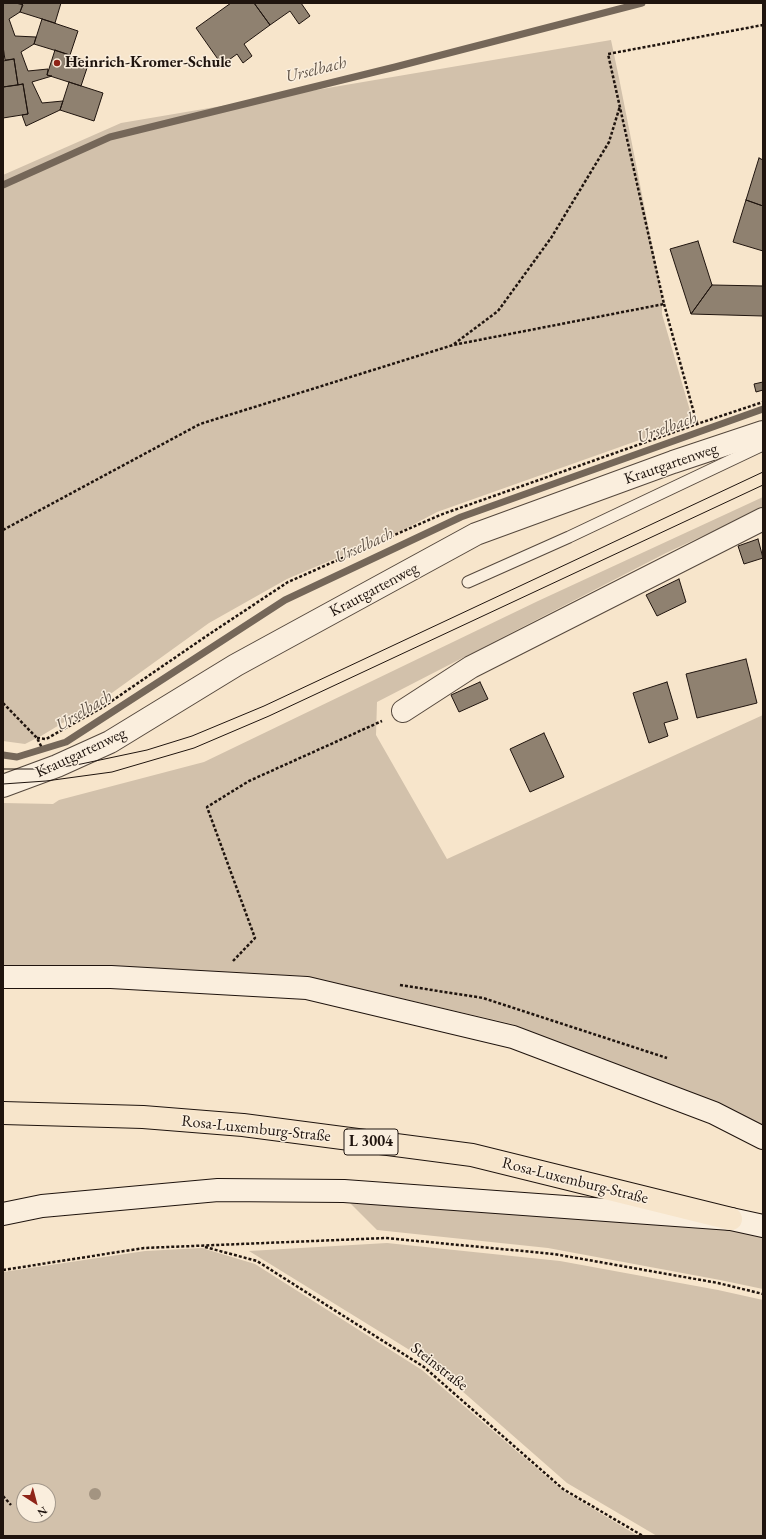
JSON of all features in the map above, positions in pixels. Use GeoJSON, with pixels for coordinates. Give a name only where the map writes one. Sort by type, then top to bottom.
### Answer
{"type":"FeatureCollection","features":[{"type":"Feature","properties":{"kind":"highway","name":"Rosa-Luxemburg-Straße"},"geometry":{"type":"LineString","coordinates":[[3,1113],[143,1117],[228,1124],[472,1155],[731,1219]]}},
{"type":"Feature","properties":{"kind":"main road","name":"Krautgartenweg"},"geometry":{"type":"LineString","coordinates":[[3,786],[53,768],[110,742],[236,665],[476,534],[673,462],[763,432]]}},
{"type":"Feature","properties":{"kind":"main road"},"geometry":{"type":"LineString","coordinates":[[402,711],[471,667],[763,519]]}},
{"type":"Feature","properties":{"kind":"main road"},"geometry":{"type":"LineString","coordinates":[[3,977],[112,977],[307,988],[513,1037],[714,1113],[763,1138]]}},
{"type":"Feature","properties":{"kind":"main road"},"geometry":{"type":"LineString","coordinates":[[3,1214],[42,1206],[218,1190],[336,1190],[731,1219]]}},
{"type":"Feature","properties":{"kind":"main road","name":"Rosa-Luxemburg-Straße"},"geometry":{"type":"LineString","coordinates":[[731,1219],[763,1226]]}},
{"type":"Feature","properties":{"kind":"lane"},"geometry":{"type":"LineString","coordinates":[[468,582],[569,537],[763,445]]}},
{"type":"Feature","properties":{"kind":"path"},"geometry":{"type":"LineString","coordinates":[[697,424],[664,304],[608,54],[763,25]]}},
{"type":"Feature","properties":{"kind":"path"},"geometry":{"type":"LineString","coordinates":[[453,345],[498,311],[551,238],[609,142],[620,106]]}},
{"type":"Feature","properties":{"kind":"path"},"geometry":{"type":"LineString","coordinates":[[3,530],[200,424],[453,345],[664,304]]}},
{"type":"Feature","properties":{"kind":"path"},"geometry":{"type":"LineString","coordinates":[[3,703],[37,738],[46,739],[103,707],[288,582],[440,515],[763,402]]}},
{"type":"Feature","properties":{"kind":"path"},"geometry":{"type":"LineString","coordinates":[[228,967],[255,938],[207,807],[249,781],[402,711]]}},
{"type":"Feature","properties":{"kind":"path"},"geometry":{"type":"LineString","coordinates":[[3,1270],[144,1248],[386,1238],[554,1254],[718,1283],[763,1294]]}},
{"type":"Feature","properties":{"kind":"path","name":"Steinstraße"},"geometry":{"type":"LineString","coordinates":[[202,1246],[257,1261],[424,1367],[563,1489],[643,1536]]}},
{"type":"Feature","properties":{"kind":"path"},"geometry":{"type":"LineString","coordinates":[[3,1496],[12,1505]]}},
{"type":"Feature","properties":{"kind":"shaded area"},"geometry":{"type":"Polygon","coordinates":[[[611,40],[662,296],[662,314],[693,421],[437,512],[405,529],[287,579],[209,623],[109,695],[41,736],[25,744],[3,741],[3,175],[121,123],[611,40]]]}},
{"type":"Feature","properties":{"kind":"shaded area"},"geometry":{"type":"Polygon","coordinates":[[[763,497],[763,508],[666,553],[377,702],[376,735],[447,859],[763,715],[763,1136],[512,1024],[305,976],[109,967],[3,974],[3,803],[53,804],[59,800],[204,762],[538,601],[763,497]]]}},
{"type":"Feature","properties":{"kind":"shaded area"},"geometry":{"type":"Polygon","coordinates":[[[347,1200],[763,1228],[763,1289],[548,1248],[377,1230],[347,1200]]]}},
{"type":"Feature","properties":{"kind":"shaded area"},"geometry":{"type":"Polygon","coordinates":[[[387,1243],[560,1261],[718,1290],[763,1300],[763,1536],[657,1536],[567,1483],[429,1362],[249,1251],[387,1243]]]}},
{"type":"Feature","properties":{"kind":"shaded area"},"geometry":{"type":"Polygon","coordinates":[[[202,1248],[255,1264],[422,1370],[562,1490],[638,1536],[3,1536],[3,1272],[145,1251],[202,1248]]]}},
{"type":"Feature","properties":{"kind":"building"},"geometry":{"type":"Polygon","coordinates":[[[3,3],[16,3],[23,5],[20,12],[9,19],[15,36],[36,37],[34,44],[21,52],[28,71],[48,69],[47,75],[52,76],[32,82],[42,103],[63,101],[60,110],[26,126],[22,115],[28,114],[23,84],[18,85],[14,59],[5,60],[3,46],[3,3]]]}},
{"type":"Feature","properties":{"kind":"building"},"geometry":{"type":"Polygon","coordinates":[[[23,3],[61,3],[55,23],[20,12],[23,3]]]}},
{"type":"Feature","properties":{"kind":"building"},"geometry":{"type":"Polygon","coordinates":[[[231,3],[254,3],[270,25],[244,44],[252,56],[243,63],[237,54],[222,65],[196,28],[231,3]]]}},
{"type":"Feature","properties":{"kind":"building"},"geometry":{"type":"Polygon","coordinates":[[[254,3],[301,3],[310,16],[299,24],[290,11],[270,25],[254,3]]]}},
{"type":"Feature","properties":{"kind":"building"},"geometry":{"type":"Polygon","coordinates":[[[42,19],[78,31],[70,55],[34,44],[42,19]]]}},
{"type":"Feature","properties":{"kind":"building"},"geometry":{"type":"Polygon","coordinates":[[[55,50],[89,62],[81,86],[47,75],[55,50]]]}},
{"type":"Feature","properties":{"kind":"building"},"geometry":{"type":"Polygon","coordinates":[[[14,59],[18,85],[3,87],[3,61],[14,59]]]}},
{"type":"Feature","properties":{"kind":"building"},"geometry":{"type":"Polygon","coordinates":[[[69,82],[103,93],[94,121],[60,110],[69,82]]]}},
{"type":"Feature","properties":{"kind":"building"},"geometry":{"type":"Polygon","coordinates":[[[23,84],[28,114],[3,118],[3,87],[23,84]]]}},
{"type":"Feature","properties":{"kind":"building"},"geometry":{"type":"Polygon","coordinates":[[[759,158],[763,160],[763,206],[746,200],[759,158]]]}},
{"type":"Feature","properties":{"kind":"building"},"geometry":{"type":"Polygon","coordinates":[[[746,200],[763,206],[763,251],[733,242],[746,200]]]}},
{"type":"Feature","properties":{"kind":"building"},"geometry":{"type":"Polygon","coordinates":[[[698,241],[712,285],[691,314],[670,249],[698,241]]]}},
{"type":"Feature","properties":{"kind":"building"},"geometry":{"type":"Polygon","coordinates":[[[712,285],[763,286],[763,316],[691,314],[712,285]]]}},
{"type":"Feature","properties":{"kind":"building"},"geometry":{"type":"Polygon","coordinates":[[[763,382],[763,390],[756,392],[754,384],[763,382]]]}},
{"type":"Feature","properties":{"kind":"building"},"geometry":{"type":"Polygon","coordinates":[[[758,539],[763,558],[744,564],[738,546],[758,539]]]}},
{"type":"Feature","properties":{"kind":"building"},"geometry":{"type":"Polygon","coordinates":[[[679,579],[686,602],[657,616],[646,595],[679,579]]]}},
{"type":"Feature","properties":{"kind":"building"},"geometry":{"type":"Polygon","coordinates":[[[746,659],[757,703],[697,718],[686,674],[746,659]]]}},
{"type":"Feature","properties":{"kind":"building"},"geometry":{"type":"Polygon","coordinates":[[[480,682],[488,699],[459,712],[451,695],[480,682]]]}},
{"type":"Feature","properties":{"kind":"building"},"geometry":{"type":"Polygon","coordinates":[[[667,682],[678,719],[664,723],[668,736],[649,743],[633,693],[667,682]]]}},
{"type":"Feature","properties":{"kind":"building"},"geometry":{"type":"Polygon","coordinates":[[[544,733],[564,777],[530,792],[510,749],[544,733]]]}},
{"type":"Feature","properties":{"kind":"waterway","name":"Urselbach"},"geometry":{"type":"LineString","coordinates":[[3,185],[110,137],[395,67],[642,3]]}},
{"type":"Feature","properties":{"kind":"waterway","name":"Urselbach"},"geometry":{"type":"LineString","coordinates":[[3,755],[17,757],[66,742],[285,600],[461,517],[763,409]]}},
{"type":"Feature","properties":{"kind":"tram line"},"geometry":{"type":"LineString","coordinates":[[3,769],[49,769],[81,764],[147,750],[192,736],[264,706],[763,472]]}},
{"type":"Feature","properties":{"kind":"tram line"},"geometry":{"type":"LineString","coordinates":[[3,784],[46,781],[112,772],[194,748],[269,716],[763,485]]}},
{"type":"Feature","properties":{"kind":"place","name":"Heinrich-Kromer-Schule"},"geometry":{"type":"Point","coordinates":[57,63]}}]}
